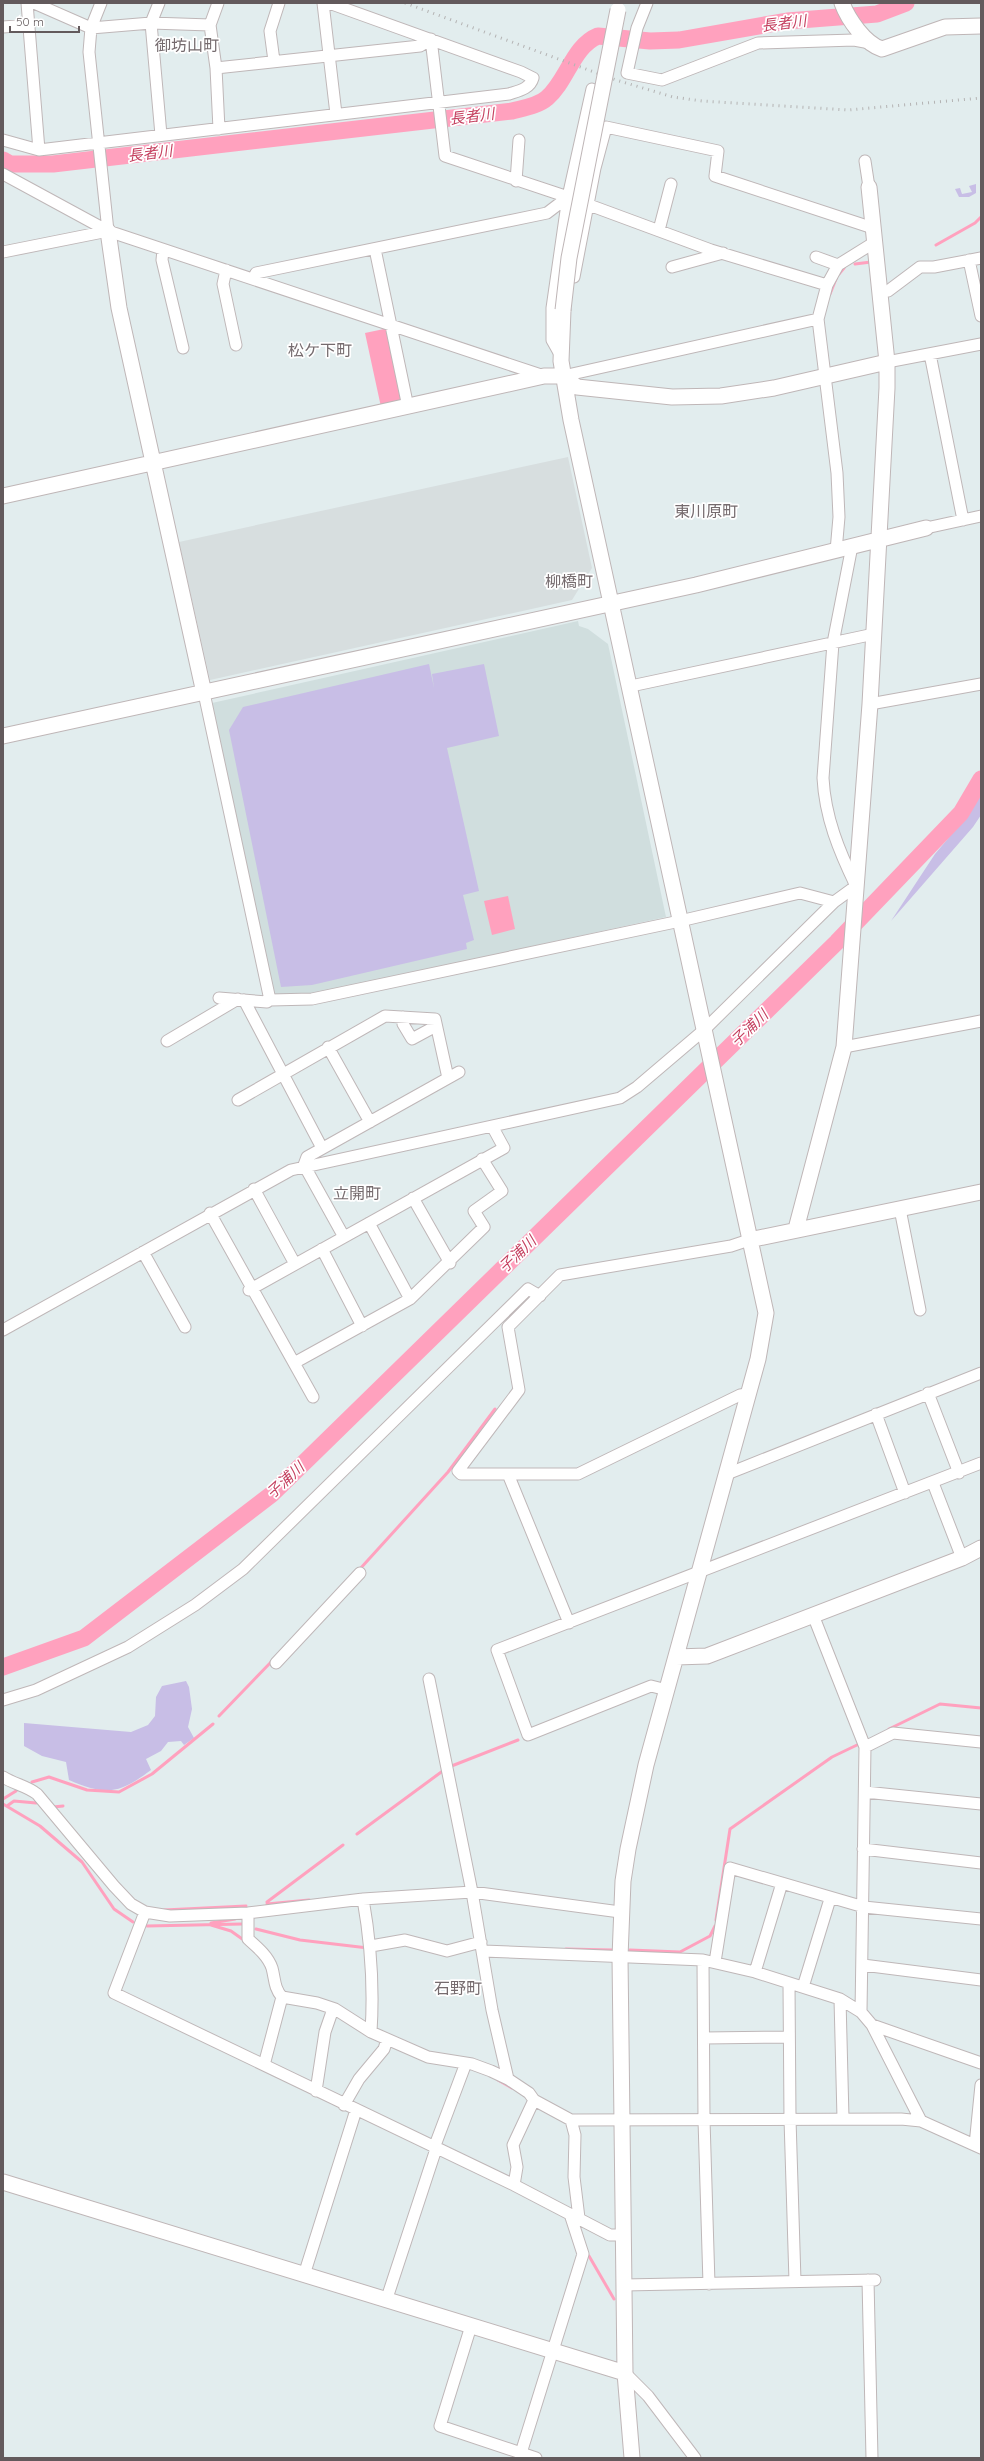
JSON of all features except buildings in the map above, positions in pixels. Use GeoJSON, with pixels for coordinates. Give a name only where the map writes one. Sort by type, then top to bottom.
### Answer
{"type":"FeatureCollection","features":[{"type":"Feature","properties":{"kind":"street"},"geometry":{"type":"LineString","coordinates":[[27,3],[39,150]]}},
{"type":"Feature","properties":{"kind":"street"},"geometry":{"type":"LineString","coordinates":[[34,3],[91,28],[151,23],[210,25]]}},
{"type":"Feature","properties":{"kind":"street"},"geometry":{"type":"LineString","coordinates":[[101,3],[91,28],[89,52],[102,185],[114,284],[270,1000]]}},
{"type":"Feature","properties":{"kind":"street"},"geometry":{"type":"LineString","coordinates":[[159,3],[151,23],[161,135]]}},
{"type":"Feature","properties":{"kind":"street"},"geometry":{"type":"LineString","coordinates":[[218,3],[210,25],[216,68],[219,129]]}},
{"type":"Feature","properties":{"kind":"street"},"geometry":{"type":"LineString","coordinates":[[274,61],[270,32],[279,3]]}},
{"type":"Feature","properties":{"kind":"street"},"geometry":{"type":"LineString","coordinates":[[323,3],[336,114]]}},
{"type":"Feature","properties":{"kind":"street"},"geometry":{"type":"LineString","coordinates":[[3,140],[39,150],[99,144],[336,114],[439,106],[509,94],[527,87],[533,78],[521,72],[329,3]]}},
{"type":"Feature","properties":{"kind":"street"},"geometry":{"type":"LineString","coordinates":[[646,3],[637,28],[627,73],[662,80],[758,43],[854,40],[870,43]]}},
{"type":"Feature","properties":{"kind":"street"},"geometry":{"type":"LineString","coordinates":[[619,6],[569,258],[563,310],[561,356],[563,376],[766,1313],[762,1344],[646,1765],[628,1849],[620,1912],[625,2373],[632,2458]]}},
{"type":"Feature","properties":{"kind":"street"},"geometry":{"type":"LineString","coordinates":[[843,6],[873,47],[882,49],[944,28],[981,26]]}},
{"type":"Feature","properties":{"kind":"street"},"geometry":{"type":"LineString","coordinates":[[3,27],[29,25]]}},
{"type":"Feature","properties":{"kind":"street"},"geometry":{"type":"LineString","coordinates":[[216,68],[420,46],[431,39]]}},
{"type":"Feature","properties":{"kind":"street"},"geometry":{"type":"LineString","coordinates":[[431,39],[445,156],[516,181],[568,197],[724,253],[827,285]]}},
{"type":"Feature","properties":{"kind":"street"},"geometry":{"type":"LineString","coordinates":[[561,356],[552,340],[552,308],[568,197],[592,89]]}},
{"type":"Feature","properties":{"kind":"street"},"geometry":{"type":"LineString","coordinates":[[585,122],[718,151],[715,176],[874,235]]}},
{"type":"Feature","properties":{"kind":"street"},"geometry":{"type":"LineString","coordinates":[[561,356],[567,339],[572,285],[606,127]]}},
{"type":"Feature","properties":{"kind":"street"},"geometry":{"type":"LineString","coordinates":[[516,181],[519,140]]}},
{"type":"Feature","properties":{"kind":"street"},"geometry":{"type":"LineString","coordinates":[[796,1229],[844,1048],[870,704],[887,362],[865,161]]}},
{"type":"Feature","properties":{"kind":"street"},"geometry":{"type":"LineString","coordinates":[[3,174],[108,232],[544,376]]}},
{"type":"Feature","properties":{"kind":"street"},"geometry":{"type":"LineString","coordinates":[[659,230],[670,184]]}},
{"type":"Feature","properties":{"kind":"street"},"geometry":{"type":"LineString","coordinates":[[253,279],[256,273],[547,213],[568,197]]}},
{"type":"Feature","properties":{"kind":"street"},"geometry":{"type":"LineString","coordinates":[[3,252],[108,232]]}},
{"type":"Feature","properties":{"kind":"street"},"geometry":{"type":"LineString","coordinates":[[836,551],[839,518],[837,473],[818,319],[827,285],[838,265],[874,235]]}},
{"type":"Feature","properties":{"kind":"street"},"geometry":{"type":"LineString","coordinates":[[375,249],[408,407]]}},
{"type":"Feature","properties":{"kind":"street"},"geometry":{"type":"LineString","coordinates":[[163,250],[162,260],[183,348]]}},
{"type":"Feature","properties":{"kind":"street"},"geometry":{"type":"LineString","coordinates":[[672,267],[724,253]]}},
{"type":"Feature","properties":{"kind":"street"},"geometry":{"type":"LineString","coordinates":[[816,257],[838,265]]}},
{"type":"Feature","properties":{"kind":"street"},"geometry":{"type":"LineString","coordinates":[[880,292],[888,291],[920,267],[934,267],[981,258]]}},
{"type":"Feature","properties":{"kind":"street"},"geometry":{"type":"LineString","coordinates":[[969,260],[981,316]]}},
{"type":"Feature","properties":{"kind":"street"},"geometry":{"type":"LineString","coordinates":[[226,270],[223,284],[236,345]]}},
{"type":"Feature","properties":{"kind":"street"},"geometry":{"type":"LineString","coordinates":[[3,496],[544,376],[563,376],[818,319]]}},
{"type":"Feature","properties":{"kind":"street"},"geometry":{"type":"LineString","coordinates":[[563,376],[577,388],[672,397],[748,392],[887,362],[981,344]]}},
{"type":"Feature","properties":{"kind":"street"},"geometry":{"type":"LineString","coordinates":[[930,354],[963,520]]}},
{"type":"Feature","properties":{"kind":"street"},"geometry":{"type":"LineString","coordinates":[[3,736],[612,603],[981,516]]}},
{"type":"Feature","properties":{"kind":"street"},"geometry":{"type":"LineString","coordinates":[[852,546],[833,643],[823,778],[824,798],[834,840],[856,886]]}},
{"type":"Feature","properties":{"kind":"street"},"geometry":{"type":"LineString","coordinates":[[631,686],[874,634]]}},
{"type":"Feature","properties":{"kind":"street"},"geometry":{"type":"LineString","coordinates":[[870,704],[981,684]]}},
{"type":"Feature","properties":{"kind":"street"},"geometry":{"type":"LineString","coordinates":[[3,1330],[283,1173],[304,1165],[620,1098],[637,1087],[705,1034],[834,902],[856,886]]}},
{"type":"Feature","properties":{"kind":"street"},"geometry":{"type":"LineString","coordinates":[[219,998],[267,1002],[270,1000],[312,999],[680,921],[800,893],[834,902]]}},
{"type":"Feature","properties":{"kind":"street"},"geometry":{"type":"LineString","coordinates":[[167,1041],[241,1000]]}},
{"type":"Feature","properties":{"kind":"street"},"geometry":{"type":"LineString","coordinates":[[241,1000],[322,1148]]}},
{"type":"Feature","properties":{"kind":"street"},"geometry":{"type":"LineString","coordinates":[[238,1100],[282,1073],[385,1016],[435,1019],[448,1078]]}},
{"type":"Feature","properties":{"kind":"street"},"geometry":{"type":"LineString","coordinates":[[403,1017],[403,1024],[412,1039],[436,1026]]}},
{"type":"Feature","properties":{"kind":"street"},"geometry":{"type":"LineString","coordinates":[[844,1048],[981,1021]]}},
{"type":"Feature","properties":{"kind":"street"},"geometry":{"type":"LineString","coordinates":[[328,1048],[370,1122]]}},
{"type":"Feature","properties":{"kind":"street"},"geometry":{"type":"LineString","coordinates":[[344,1237],[304,1165],[307,1157],[459,1072]]}},
{"type":"Feature","properties":{"kind":"street"},"geometry":{"type":"LineString","coordinates":[[250,1289],[414,1198],[482,1158],[504,1148],[492,1126]]}},
{"type":"Feature","properties":{"kind":"street"},"geometry":{"type":"LineString","coordinates":[[294,1363],[410,1299],[450,1262],[484,1227],[474,1211],[502,1191],[482,1158]]}},
{"type":"Feature","properties":{"kind":"street"},"geometry":{"type":"LineString","coordinates":[[254,1189],[295,1264]]}},
{"type":"Feature","properties":{"kind":"street"},"geometry":{"type":"LineString","coordinates":[[748,1394],[740,1395],[578,1474],[461,1474],[458,1471],[519,1390],[508,1327],[560,1275],[731,1246],[749,1240],[796,1229],[981,1192]]}},
{"type":"Feature","properties":{"kind":"street"},"geometry":{"type":"LineString","coordinates":[[414,1198],[450,1262]]}},
{"type":"Feature","properties":{"kind":"street"},"geometry":{"type":"LineString","coordinates":[[900,1209],[920,1310]]}},
{"type":"Feature","properties":{"kind":"street"},"geometry":{"type":"LineString","coordinates":[[210,1214],[250,1289],[313,1397]]}},
{"type":"Feature","properties":{"kind":"street"},"geometry":{"type":"LineString","coordinates":[[369,1223],[410,1299]]}},
{"type":"Feature","properties":{"kind":"street"},"geometry":{"type":"LineString","coordinates":[[322,1249],[362,1326]]}},
{"type":"Feature","properties":{"kind":"street"},"geometry":{"type":"LineString","coordinates":[[143,1252],[185,1327]]}},
{"type":"Feature","properties":{"kind":"street"},"geometry":{"type":"LineString","coordinates":[[3,1700],[36,1690],[128,1647],[195,1605],[243,1569],[528,1289],[540,1296]]}},
{"type":"Feature","properties":{"kind":"street"},"geometry":{"type":"LineString","coordinates":[[727,1474],[981,1373]]}},
{"type":"Feature","properties":{"kind":"street"},"geometry":{"type":"LineString","coordinates":[[928,1393],[959,1473]]}},
{"type":"Feature","properties":{"kind":"street"},"geometry":{"type":"LineString","coordinates":[[876,1414],[905,1493]]}},
{"type":"Feature","properties":{"kind":"street"},"geometry":{"type":"LineString","coordinates":[[667,1690],[651,1686],[528,1734],[497,1650],[698,1574],[959,1473],[981,1463]]}},
{"type":"Feature","properties":{"kind":"street"},"geometry":{"type":"LineString","coordinates":[[508,1474],[569,1623]]}},
{"type":"Feature","properties":{"kind":"street"},"geometry":{"type":"LineString","coordinates":[[933,1483],[962,1558]]}},
{"type":"Feature","properties":{"kind":"street"},"geometry":{"type":"LineString","coordinates":[[676,1657],[707,1656],[962,1558],[981,1548]]}},
{"type":"Feature","properties":{"kind":"street"},"geometry":{"type":"LineString","coordinates":[[276,1663],[360,1573]]}},
{"type":"Feature","properties":{"kind":"street"},"geometry":{"type":"LineString","coordinates":[[813,1615],[865,1747],[863,1850],[864,1907],[861,2012]]}},
{"type":"Feature","properties":{"kind":"street"},"geometry":{"type":"LineString","coordinates":[[429,1679],[472,1892],[492,2010],[508,2079]]}},
{"type":"Feature","properties":{"kind":"street"},"geometry":{"type":"LineString","coordinates":[[865,1747],[893,1733],[981,1742]]}},
{"type":"Feature","properties":{"kind":"street"},"geometry":{"type":"LineString","coordinates":[[3,1776],[14,1784],[30,1789],[37,1794],[114,1886],[131,1904],[145,1912],[170,1916],[248,1912],[363,1900],[472,1892],[620,1912]]}},
{"type":"Feature","properties":{"kind":"street"},"geometry":{"type":"LineString","coordinates":[[865,1792],[981,1804]]}},
{"type":"Feature","properties":{"kind":"street"},"geometry":{"type":"LineString","coordinates":[[863,1850],[981,1863]]}},
{"type":"Feature","properties":{"kind":"street"},"geometry":{"type":"LineString","coordinates":[[715,1962],[730,1868],[830,1899],[864,1907],[981,1919]]}},
{"type":"Feature","properties":{"kind":"street"},"geometry":{"type":"LineString","coordinates":[[755,1972],[782,1883]]}},
{"type":"Feature","properties":{"kind":"street"},"geometry":{"type":"LineString","coordinates":[[803,1987],[830,1899]]}},
{"type":"Feature","properties":{"kind":"street"},"geometry":{"type":"LineString","coordinates":[[363,1900],[371,1946],[373,1996],[371,2032]]}},
{"type":"Feature","properties":{"kind":"street"},"geometry":{"type":"LineString","coordinates":[[145,1912],[114,1992],[435,2149],[514,2185],[610,2235],[623,2235]]}},
{"type":"Feature","properties":{"kind":"street"},"geometry":{"type":"LineString","coordinates":[[248,1912],[248,1939],[262,1951],[272,1967],[276,1989],[282,1997],[317,2003],[333,2009],[371,2032],[428,2057],[466,2063],[508,2079],[529,2093],[534,2100],[572,2120],[882,2118],[921,2121],[978,2146],[981,2085]]}},
{"type":"Feature","properties":{"kind":"street"},"geometry":{"type":"LineString","coordinates":[[371,1946],[405,1940],[447,1951],[482,1946],[620,1957],[703,1960],[755,1972],[789,1984],[803,1987],[840,1999],[861,2012],[872,2025],[921,2121]]}},
{"type":"Feature","properties":{"kind":"street"},"geometry":{"type":"LineString","coordinates":[[703,1960],[704,2120],[709,2284]]}},
{"type":"Feature","properties":{"kind":"street"},"geometry":{"type":"LineString","coordinates":[[863,1965],[981,1980]]}},
{"type":"Feature","properties":{"kind":"street"},"geometry":{"type":"LineString","coordinates":[[789,1984],[788,2037],[795,2281]]}},
{"type":"Feature","properties":{"kind":"street"},"geometry":{"type":"LineString","coordinates":[[264,2065],[282,1997]]}},
{"type":"Feature","properties":{"kind":"street"},"geometry":{"type":"LineString","coordinates":[[840,1999],[843,2118]]}},
{"type":"Feature","properties":{"kind":"street"},"geometry":{"type":"LineString","coordinates":[[316,2091],[325,2032],[333,2009]]}},
{"type":"Feature","properties":{"kind":"street"},"geometry":{"type":"LineString","coordinates":[[872,2025],[981,2062]]}},
{"type":"Feature","properties":{"kind":"street"},"geometry":{"type":"LineString","coordinates":[[704,2038],[788,2037]]}},
{"type":"Feature","properties":{"kind":"street"},"geometry":{"type":"LineString","coordinates":[[344,2105],[359,2079],[384,2049],[387,2039]]}},
{"type":"Feature","properties":{"kind":"street"},"geometry":{"type":"LineString","coordinates":[[386,2301],[435,2149],[466,2063]]}},
{"type":"Feature","properties":{"kind":"street"},"geometry":{"type":"LineString","coordinates":[[514,2185],[517,2166],[513,2145],[534,2100]]}},
{"type":"Feature","properties":{"kind":"street"},"geometry":{"type":"LineString","coordinates":[[304,2276],[356,2110]]}},
{"type":"Feature","properties":{"kind":"street"},"geometry":{"type":"LineString","coordinates":[[521,2454],[583,2254],[575,2216],[575,2136],[572,2120]]}},
{"type":"Feature","properties":{"kind":"street"},"geometry":{"type":"LineString","coordinates":[[3,2182],[304,2276],[625,2373],[648,2396],[696,2458]]}},
{"type":"Feature","properties":{"kind":"street"},"geometry":{"type":"LineString","coordinates":[[624,2285],[872,2280],[872,2458]]}},
{"type":"Feature","properties":{"kind":"street"},"geometry":{"type":"LineString","coordinates":[[471,2326],[440,2426],[536,2458]]}},
{"type":"Feature","properties":{"kind":"shaded area"},"geometry":{"type":"Polygon","coordinates":[[[976,184],[976,193],[969,197],[959,197],[955,189],[960,188],[962,194],[972,192],[969,186],[976,184]]]}},
{"type":"Feature","properties":{"kind":"shaded area"},"geometry":{"type":"Polygon","coordinates":[[[384,329],[391,330],[404,402],[381,407],[365,333],[384,329]]]}},
{"type":"Feature","properties":{"kind":"shaded area"},"geometry":{"type":"Polygon","coordinates":[[[568,457],[592,568],[572,600],[210,680],[179,542],[568,457]]]}},
{"type":"Feature","properties":{"kind":"shaded area"},"geometry":{"type":"Polygon","coordinates":[[[578,621],[579,626],[588,629],[608,644],[666,917],[310,995],[272,996],[212,703],[578,621]]]}},
{"type":"Feature","properties":{"kind":"shaded area"},"geometry":{"type":"Polygon","coordinates":[[[429,664],[434,688],[432,674],[484,664],[499,736],[447,748],[479,891],[463,895],[474,940],[466,943],[467,949],[312,985],[281,987],[229,730],[243,707],[429,664]]]}},
{"type":"Feature","properties":{"kind":"shaded area"},"geometry":{"type":"Polygon","coordinates":[[[981,788],[981,815],[973,827],[891,921],[935,854],[967,816],[968,809],[981,788]]]}},
{"type":"Feature","properties":{"kind":"shaded area"},"geometry":{"type":"Polygon","coordinates":[[[508,896],[515,929],[492,935],[484,901],[508,896]]]}},
{"type":"Feature","properties":{"kind":"shaded area"},"geometry":{"type":"Polygon","coordinates":[[[186,1681],[189,1687],[192,1709],[188,1727],[194,1738],[184,1745],[181,1741],[168,1742],[161,1751],[146,1759],[151,1770],[130,1784],[121,1788],[112,1790],[93,1789],[69,1780],[66,1762],[42,1756],[24,1746],[24,1723],[131,1732],[148,1725],[155,1716],[156,1697],[162,1686],[186,1681]]]}},
{"type":"Feature","properties":{"kind":"waterway","name":"長者川"},"geometry":{"type":"LineString","coordinates":[[3,160],[10,164],[53,164],[512,111],[535,105],[547,98],[560,83],[582,48],[589,41],[598,36],[650,41],[679,40],[787,21],[877,14],[906,3]]}},
{"type":"Feature","properties":{"kind":"waterway"},"geometry":{"type":"LineString","coordinates":[[936,245],[975,223],[981,217]]}},
{"type":"Feature","properties":{"kind":"waterway"},"geometry":{"type":"LineString","coordinates":[[855,264],[871,262]]}},
{"type":"Feature","properties":{"kind":"waterway"},"geometry":{"type":"LineString","coordinates":[[839,274],[844,268]]}},
{"type":"Feature","properties":{"kind":"waterway"},"geometry":{"type":"LineString","coordinates":[[830,294],[836,279]]}},
{"type":"Feature","properties":{"kind":"waterway","name":"子浦川"},"geometry":{"type":"LineString","coordinates":[[3,1667],[84,1638],[272,1494],[837,942],[961,813],[981,779]]}},
{"type":"Feature","properties":{"kind":"waterway"},"geometry":{"type":"LineString","coordinates":[[359,1570],[448,1472],[495,1409]]}},
{"type":"Feature","properties":{"kind":"waterway"},"geometry":{"type":"LineString","coordinates":[[219,1716],[273,1660]]}},
{"type":"Feature","properties":{"kind":"waterway"},"geometry":{"type":"LineString","coordinates":[[889,1729],[940,1704],[981,1708]]}},
{"type":"Feature","properties":{"kind":"waterway"},"geometry":{"type":"LineString","coordinates":[[32,1782],[49,1777],[87,1790],[119,1792],[152,1774],[213,1724]]}},
{"type":"Feature","properties":{"kind":"waterway"},"geometry":{"type":"LineString","coordinates":[[449,1767],[518,1740]]}},
{"type":"Feature","properties":{"kind":"waterway"},"geometry":{"type":"LineString","coordinates":[[716,1920],[730,1829],[832,1757],[857,1745]]}},
{"type":"Feature","properties":{"kind":"waterway"},"geometry":{"type":"LineString","coordinates":[[357,1834],[444,1770]]}},
{"type":"Feature","properties":{"kind":"waterway"},"geometry":{"type":"LineString","coordinates":[[3,1799],[16,1791]]}},
{"type":"Feature","properties":{"kind":"waterway"},"geometry":{"type":"LineString","coordinates":[[7,1806],[14,1801],[36,1803]]}},
{"type":"Feature","properties":{"kind":"waterway"},"geometry":{"type":"LineString","coordinates":[[3,1804],[40,1826],[82,1862],[114,1909],[133,1922]]}},
{"type":"Feature","properties":{"kind":"waterway"},"geometry":{"type":"LineString","coordinates":[[53,1807],[63,1806]]}},
{"type":"Feature","properties":{"kind":"waterway"},"geometry":{"type":"LineString","coordinates":[[267,1902],[343,1845]]}},
{"type":"Feature","properties":{"kind":"waterway"},"geometry":{"type":"LineString","coordinates":[[267,1904],[309,1900]]}},
{"type":"Feature","properties":{"kind":"waterway"},"geometry":{"type":"LineString","coordinates":[[164,1910],[246,1906]]}},
{"type":"Feature","properties":{"kind":"waterway"},"geometry":{"type":"LineString","coordinates":[[211,1923],[235,1919]]}},
{"type":"Feature","properties":{"kind":"waterway"},"geometry":{"type":"LineString","coordinates":[[147,1926],[242,1924]]}},
{"type":"Feature","properties":{"kind":"waterway"},"geometry":{"type":"LineString","coordinates":[[211,1925],[231,1931],[245,1941]]}},
{"type":"Feature","properties":{"kind":"waterway"},"geometry":{"type":"LineString","coordinates":[[630,1950],[680,1952],[710,1936],[715,1926]]}},
{"type":"Feature","properties":{"kind":"waterway"},"geometry":{"type":"LineString","coordinates":[[256,1929],[300,1940],[368,1948]]}},
{"type":"Feature","properties":{"kind":"waterway"},"geometry":{"type":"LineString","coordinates":[[566,1949],[612,1950]]}},
{"type":"Feature","properties":{"kind":"waterway"},"geometry":{"type":"LineString","coordinates":[[498,2080],[512,2088]]}},
{"type":"Feature","properties":{"kind":"waterway"},"geometry":{"type":"LineString","coordinates":[[589,2256],[614,2299]]}},
{"type":"Feature","properties":{"kind":"railway"},"geometry":{"type":"LineString","coordinates":[[405,3],[616,80],[673,97],[702,101],[848,110],[981,98]]}},
{"type":"Feature","properties":{"kind":"district","name":"御坊山町"},"geometry":{"type":"Point","coordinates":[187,45]}},
{"type":"Feature","properties":{"kind":"district","name":"松ケ下町"},"geometry":{"type":"Point","coordinates":[320,350]}},
{"type":"Feature","properties":{"kind":"district","name":"東川原町"},"geometry":{"type":"Point","coordinates":[706,511]}},
{"type":"Feature","properties":{"kind":"district","name":"柳橋町"},"geometry":{"type":"Point","coordinates":[569,581]}},
{"type":"Feature","properties":{"kind":"district","name":"立開町"},"geometry":{"type":"Point","coordinates":[357,1193]}},
{"type":"Feature","properties":{"kind":"district","name":"石野町"},"geometry":{"type":"Point","coordinates":[458,1988]}}]}
